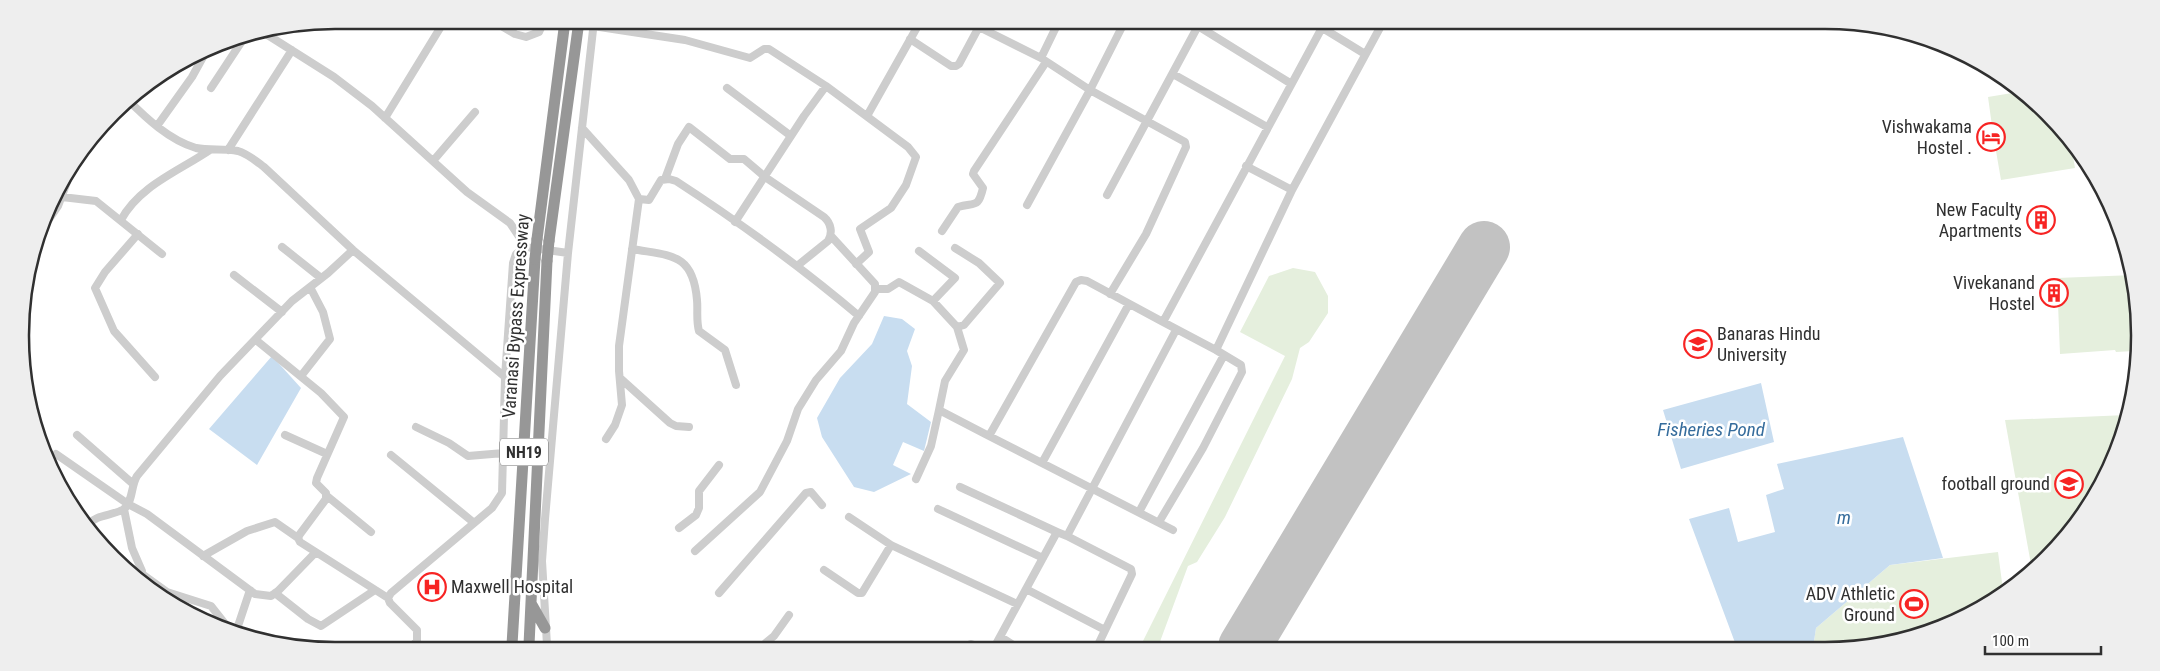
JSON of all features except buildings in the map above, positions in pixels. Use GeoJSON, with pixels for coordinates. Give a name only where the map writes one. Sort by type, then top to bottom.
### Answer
{"type":"FeatureCollection","features":[{"type":"Feature","properties":{"kind":"highway","name":"Varanasi Bypass Expressway"},"geometry":{"type":"LineString","coordinates":[[512,642],[535,259],[564,29]]}},
{"type":"Feature","properties":{"kind":"highway","name":"Varanasi Bypass Expressway"},"geometry":{"type":"LineString","coordinates":[[529,642],[547,261],[578,29]]}},
{"type":"Feature","properties":{"kind":"highway"},"geometry":{"type":"LineString","coordinates":[[532,605],[545,628]]}},
{"type":"Feature","properties":{"kind":"street"},"geometry":{"type":"LineString","coordinates":[[385,118],[439,29]]}},
{"type":"Feature","properties":{"kind":"street"},"geometry":{"type":"LineString","coordinates":[[507,29],[526,37],[539,32],[540,29]]}},
{"type":"Feature","properties":{"kind":"street"},"geometry":{"type":"LineString","coordinates":[[547,642],[542,561],[568,253],[592,29]]}},
{"type":"Feature","properties":{"kind":"street"},"geometry":{"type":"LineString","coordinates":[[622,29],[685,40],[750,58],[764,49],[769,49],[826,86],[908,146],[916,157],[906,185],[891,208],[860,229],[870,252],[856,264]]}},
{"type":"Feature","properties":{"kind":"street"},"geometry":{"type":"LineString","coordinates":[[867,116],[916,29]]}},
{"type":"Feature","properties":{"kind":"street"},"geometry":{"type":"LineString","coordinates":[[910,39],[951,66],[956,66],[959,64],[978,29]]}},
{"type":"Feature","properties":{"kind":"street"},"geometry":{"type":"LineString","coordinates":[[987,29],[1043,60],[1090,90],[1186,142],[1186,147],[1146,234],[1110,294]]}},
{"type":"Feature","properties":{"kind":"street"},"geometry":{"type":"LineString","coordinates":[[942,231],[958,207],[971,206],[977,202],[983,188],[974,171],[1043,60],[1056,29]]}},
{"type":"Feature","properties":{"kind":"street"},"geometry":{"type":"LineString","coordinates":[[1027,205],[1121,29]]}},
{"type":"Feature","properties":{"kind":"street"},"geometry":{"type":"LineString","coordinates":[[1107,196],[1197,29]]}},
{"type":"Feature","properties":{"kind":"street"},"geometry":{"type":"LineString","coordinates":[[1205,29],[1290,84]]}},
{"type":"Feature","properties":{"kind":"street"},"geometry":{"type":"LineString","coordinates":[[1163,322],[1318,29]]}},
{"type":"Feature","properties":{"kind":"street"},"geometry":{"type":"LineString","coordinates":[[1326,29],[1366,54]]}},
{"type":"Feature","properties":{"kind":"street"},"geometry":{"type":"LineString","coordinates":[[1216,350],[1292,190],[1379,29]]}},
{"type":"Feature","properties":{"kind":"street"},"geometry":{"type":"LineString","coordinates":[[270,36],[334,77],[385,118],[466,192],[510,223],[526,247]]}},
{"type":"Feature","properties":{"kind":"street"},"geometry":{"type":"LineString","coordinates":[[211,88],[240,44]]}},
{"type":"Feature","properties":{"kind":"street"},"geometry":{"type":"LineString","coordinates":[[228,150],[292,50]]}},
{"type":"Feature","properties":{"kind":"street"},"geometry":{"type":"LineString","coordinates":[[157,126],[202,59]]}},
{"type":"Feature","properties":{"kind":"street"},"geometry":{"type":"LineString","coordinates":[[1173,74],[1267,127]]}},
{"type":"Feature","properties":{"kind":"street"},"geometry":{"type":"LineString","coordinates":[[735,222],[826,86]]}},
{"type":"Feature","properties":{"kind":"street"},"geometry":{"type":"LineString","coordinates":[[727,88],[791,136]]}},
{"type":"Feature","properties":{"kind":"street"},"geometry":{"type":"LineString","coordinates":[[132,106],[181,142],[196,148],[239,151],[250,156],[353,250],[505,377]]}},
{"type":"Feature","properties":{"kind":"street"},"geometry":{"type":"LineString","coordinates":[[433,162],[475,112]]}},
{"type":"Feature","properties":{"kind":"street"},"geometry":{"type":"LineString","coordinates":[[665,179],[678,144],[689,127],[730,159],[744,159],[827,220],[830,224],[831,236],[876,289]]}},
{"type":"Feature","properties":{"kind":"street"},"geometry":{"type":"LineString","coordinates":[[582,128],[629,180],[639,199],[619,340],[622,405],[615,425],[606,439]]}},
{"type":"Feature","properties":{"kind":"street"},"geometry":{"type":"LineString","coordinates":[[122,220],[130,206],[146,190],[210,150]]}},
{"type":"Feature","properties":{"kind":"street"},"geometry":{"type":"LineString","coordinates":[[1246,166],[1292,190]]}},
{"type":"Feature","properties":{"kind":"street"},"geometry":{"type":"LineString","coordinates":[[639,199],[649,200],[659,182],[665,179],[676,181],[797,266],[859,316]]}},
{"type":"Feature","properties":{"kind":"street"},"geometry":{"type":"LineString","coordinates":[[62,196],[96,201],[162,254]]}},
{"type":"Feature","properties":{"kind":"street"},"geometry":{"type":"LineString","coordinates":[[56,209],[61,197]]}},
{"type":"Feature","properties":{"kind":"street"},"geometry":{"type":"LineString","coordinates":[[138,234],[105,272],[96,288],[114,331],[155,377]]}},
{"type":"Feature","properties":{"kind":"street"},"geometry":{"type":"LineString","coordinates":[[797,266],[831,236]]}},
{"type":"Feature","properties":{"kind":"street"},"geometry":{"type":"LineString","coordinates":[[282,247],[321,278]]}},
{"type":"Feature","properties":{"kind":"street"},"geometry":{"type":"LineString","coordinates":[[388,598],[391,593],[492,508],[502,493],[505,377],[513,264],[516,254],[526,247],[568,253]]}},
{"type":"Feature","properties":{"kind":"street"},"geometry":{"type":"LineString","coordinates":[[955,248],[978,263],[1000,283],[964,325],[957,327]]}},
{"type":"Feature","properties":{"kind":"street"},"geometry":{"type":"LineString","coordinates":[[632,249],[674,257],[691,271],[696,289],[699,331],[725,350],[736,385]]}},
{"type":"Feature","properties":{"kind":"street"},"geometry":{"type":"LineString","coordinates":[[141,572],[141,568],[132,548],[126,506],[132,483],[220,376],[282,312],[353,250]]}},
{"type":"Feature","properties":{"kind":"street"},"geometry":{"type":"LineString","coordinates":[[919,251],[955,278],[933,300]]}},
{"type":"Feature","properties":{"kind":"street"},"geometry":{"type":"LineString","coordinates":[[234,275],[282,312]]}},
{"type":"Feature","properties":{"kind":"street"},"geometry":{"type":"LineString","coordinates":[[989,436],[1076,282],[1081,280],[1087,281],[1241,365],[1242,372],[1203,448],[1159,522]]}},
{"type":"Feature","properties":{"kind":"street"},"geometry":{"type":"LineString","coordinates":[[876,289],[888,289],[900,282],[933,300],[957,327],[964,350],[945,381],[933,439],[916,479]]}},
{"type":"Feature","properties":{"kind":"street"},"geometry":{"type":"LineString","coordinates":[[301,376],[330,339],[323,312],[310,287]]}},
{"type":"Feature","properties":{"kind":"street"},"geometry":{"type":"LineString","coordinates":[[695,551],[760,492],[787,441],[798,409],[816,380],[841,351],[859,316],[876,289]]}},
{"type":"Feature","properties":{"kind":"street"},"geometry":{"type":"LineString","coordinates":[[1042,462],[1129,304]]}},
{"type":"Feature","properties":{"kind":"street"},"geometry":{"type":"LineString","coordinates":[[1067,536],[1176,330]]}},
{"type":"Feature","properties":{"kind":"street"},"geometry":{"type":"LineString","coordinates":[[256,340],[344,414],[344,421],[327,454],[316,483],[327,496],[371,532]]}},
{"type":"Feature","properties":{"kind":"street"},"geometry":{"type":"LineString","coordinates":[[1139,512],[1224,355]]}},
{"type":"Feature","properties":{"kind":"street"},"geometry":{"type":"LineString","coordinates":[[620,378],[670,423],[676,426],[689,427]]}},
{"type":"Feature","properties":{"kind":"street"},"geometry":{"type":"LineString","coordinates":[[938,410],[1173,530]]}},
{"type":"Feature","properties":{"kind":"street"},"geometry":{"type":"LineString","coordinates":[[416,427],[449,443],[468,456],[504,453]]}},
{"type":"Feature","properties":{"kind":"street"},"geometry":{"type":"LineString","coordinates":[[77,435],[132,483]]}},
{"type":"Feature","properties":{"kind":"street"},"geometry":{"type":"LineString","coordinates":[[285,435],[327,454]]}},
{"type":"Feature","properties":{"kind":"street"},"geometry":{"type":"LineString","coordinates":[[56,454],[126,506],[147,514],[250,590],[262,596],[271,596],[275,593],[315,553]]}},
{"type":"Feature","properties":{"kind":"street"},"geometry":{"type":"LineString","coordinates":[[391,455],[474,522]]}},
{"type":"Feature","properties":{"kind":"street"},"geometry":{"type":"LineString","coordinates":[[679,528],[696,515],[699,508],[699,491],[719,465]]}},
{"type":"Feature","properties":{"kind":"street"},"geometry":{"type":"LineString","coordinates":[[960,487],[1067,536],[1131,569],[1132,574],[1099,642]]}},
{"type":"Feature","properties":{"kind":"street"},"geometry":{"type":"LineString","coordinates":[[719,592],[806,493],[811,492],[822,505]]}},
{"type":"Feature","properties":{"kind":"street"},"geometry":{"type":"LineString","coordinates":[[298,538],[327,496]]}},
{"type":"Feature","properties":{"kind":"street"},"geometry":{"type":"LineString","coordinates":[[92,522],[99,517],[126,506]]}},
{"type":"Feature","properties":{"kind":"street"},"geometry":{"type":"LineString","coordinates":[[938,509],[1043,558]]}},
{"type":"Feature","properties":{"kind":"street"},"geometry":{"type":"LineString","coordinates":[[849,517],[891,545],[1017,604]]}},
{"type":"Feature","properties":{"kind":"street"},"geometry":{"type":"LineString","coordinates":[[203,556],[247,531],[276,522],[315,553],[388,598],[390,603],[417,630],[416,642]]}},
{"type":"Feature","properties":{"kind":"street"},"geometry":{"type":"LineString","coordinates":[[998,642],[1057,532]]}},
{"type":"Feature","properties":{"kind":"street"},"geometry":{"type":"LineString","coordinates":[[824,570],[858,593],[862,593],[891,545]]}},
{"type":"Feature","properties":{"kind":"street"},"geometry":{"type":"LineString","coordinates":[[164,590],[211,606],[223,621]]}},
{"type":"Feature","properties":{"kind":"street"},"geometry":{"type":"LineString","coordinates":[[237,626],[250,590]]}},
{"type":"Feature","properties":{"kind":"street"},"geometry":{"type":"LineString","coordinates":[[275,593],[308,619],[321,626],[376,590]]}},
{"type":"Feature","properties":{"kind":"street"},"geometry":{"type":"LineString","coordinates":[[1026,590],[1105,630]]}},
{"type":"Feature","properties":{"kind":"street"},"geometry":{"type":"LineString","coordinates":[[767,642],[774,636],[789,615]]}},
{"type":"Feature","properties":{"kind":"street"},"geometry":{"type":"LineString","coordinates":[[1001,637],[1009,642]]}},
{"type":"Feature","properties":{"kind":"green space"},"geometry":{"type":"Polygon","coordinates":[[[2012,93],[2027,105],[2068,149],[2073,155],[2075,168],[2001,180],[1996,151],[2000,150],[1996,126],[1992,126],[1988,97],[2012,93]]]}},
{"type":"Feature","properties":{"kind":"green space"},"geometry":{"type":"Polygon","coordinates":[[[1293,268],[1315,272],[1328,296],[1328,313],[1309,342],[1300,348],[1292,379],[1225,517],[1197,562],[1188,566],[1160,642],[1142,642],[1285,356],[1240,332],[1269,276],[1293,268]]]}},
{"type":"Feature","properties":{"kind":"green space"},"geometry":{"type":"Polygon","coordinates":[[[2125,275],[2131,315],[2131,351],[2116,352],[2115,350],[2060,354],[2057,278],[2125,275]]]}},
{"type":"Feature","properties":{"kind":"green space"},"geometry":{"type":"Polygon","coordinates":[[[2121,415],[2100,471],[2080,506],[2055,538],[2031,562],[2005,420],[2121,415]]]}},
{"type":"Feature","properties":{"kind":"green space","name":"ADV Athletic Ground"},"geometry":{"type":"Polygon","coordinates":[[[1998,552],[2002,585],[1960,611],[1904,632],[1865,640],[1814,642],[1816,628],[1890,565],[1998,552]]]}},
{"type":"Feature","properties":{"kind":"water"},"geometry":{"type":"Polygon","coordinates":[[[884,316],[902,319],[915,329],[907,351],[912,366],[907,404],[931,422],[924,451],[903,442],[893,465],[911,474],[874,492],[854,487],[822,437],[817,418],[840,378],[872,344],[884,316]]]}},
{"type":"Feature","properties":{"kind":"water"},"geometry":{"type":"Polygon","coordinates":[[[272,356],[301,388],[257,465],[209,429],[272,356]]]}},
{"type":"Feature","properties":{"kind":"water","name":"Fisheries Pond"},"geometry":{"type":"Polygon","coordinates":[[[1761,383],[1774,442],[1681,469],[1663,410],[1761,383]]]}},
{"type":"Feature","properties":{"kind":"water","name":"m"},"geometry":{"type":"Polygon","coordinates":[[[1903,437],[1943,558],[1890,565],[1816,628],[1814,642],[1735,642],[1689,519],[1729,508],[1738,542],[1775,532],[1766,495],[1784,489],[1777,464],[1903,437]]]}},
{"type":"Feature","properties":{"kind":"runway"},"geometry":{"type":"LineString","coordinates":[[1247,642],[1484,247]]}},
{"type":"Feature","properties":{"kind":"place","name":"Vishwakama Hostel ."},"geometry":{"type":"Point","coordinates":[1991,137]}},
{"type":"Feature","properties":{"kind":"place","name":"New Faculty Apartments"},"geometry":{"type":"Point","coordinates":[2041,220]}},
{"type":"Feature","properties":{"kind":"place","name":"Vivekanand Hostel"},"geometry":{"type":"Point","coordinates":[2054,293]}},
{"type":"Feature","properties":{"kind":"place","name":"Banaras Hindu University"},"geometry":{"type":"Point","coordinates":[1698,344]}},
{"type":"Feature","properties":{"kind":"place","name":"football ground"},"geometry":{"type":"Point","coordinates":[2069,484]}},
{"type":"Feature","properties":{"kind":"place","name":"Maxwell Hospital"},"geometry":{"type":"Point","coordinates":[432,587]}},
{"type":"Feature","properties":{"kind":"place","name":"ADV Athletic Ground"},"geometry":{"type":"Point","coordinates":[1914,604]}}]}
